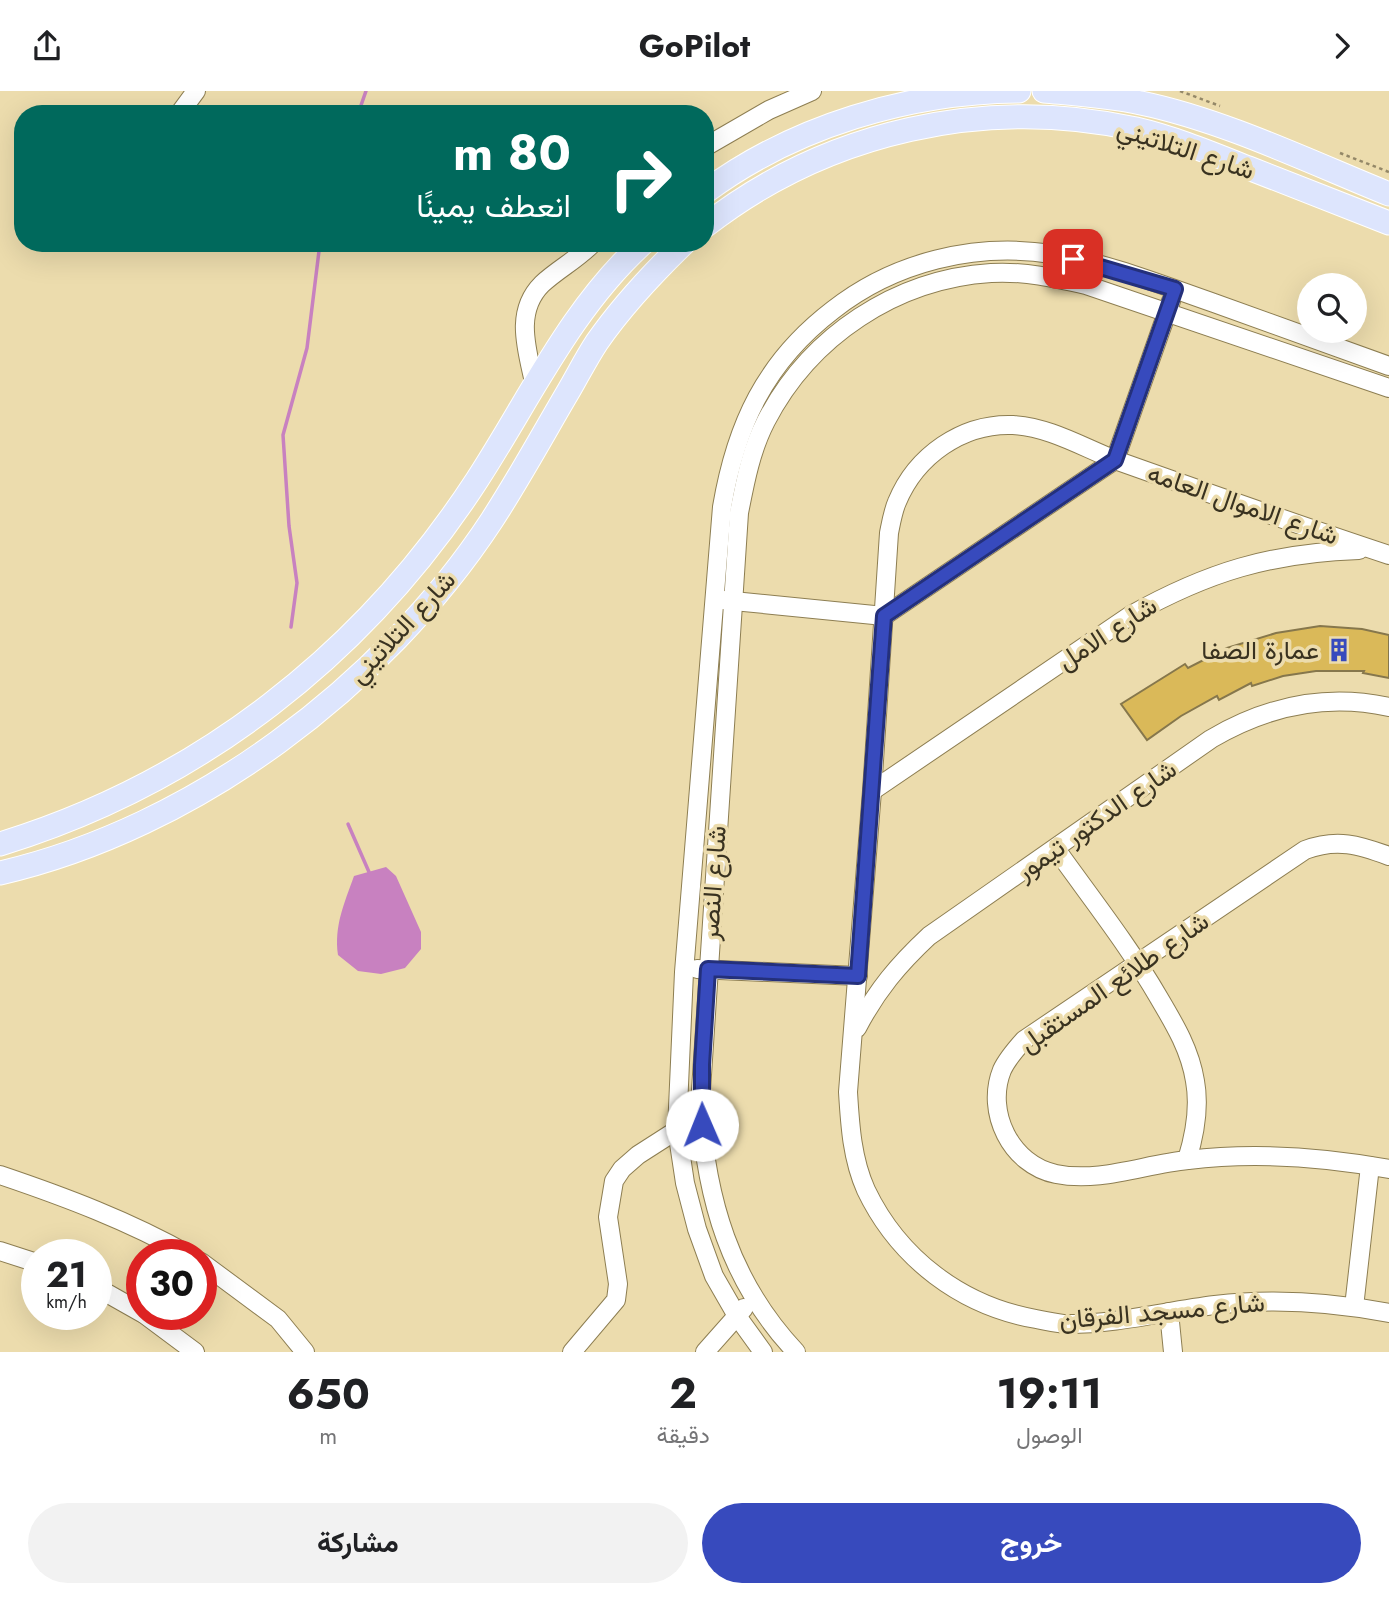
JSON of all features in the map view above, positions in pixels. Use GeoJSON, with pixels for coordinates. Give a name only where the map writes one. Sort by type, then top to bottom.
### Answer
{"type":"FeatureCollection","features":[{"type":"Feature","properties":{"kind":"main road"},"geometry":{"type":"LineString","coordinates":[[714,186],[757,159],[801,137],[848,120],[943,96],[1019,91]]}},
{"type":"Feature","properties":{"kind":"main road","name":"شارع التلاتيني"},"geometry":{"type":"LineString","coordinates":[[1044,91],[1131,97],[1211,123],[1389,194]]}},
{"type":"Feature","properties":{"kind":"main road","name":"شارع التلاتيني"},"geometry":{"type":"LineString","coordinates":[[714,220],[768,183],[855,144],[947,121],[1018,117],[1090,121],[1137,129],[1183,142],[1389,223]]}},
{"type":"Feature","properties":{"kind":"main road","name":"شارع التلاتيني"},"geometry":{"type":"LineString","coordinates":[[0,843],[76,818],[151,783],[223,740],[322,664],[381,606],[434,543],[481,474],[575,323],[605,283],[634,252]]}},
{"type":"Feature","properties":{"kind":"main road","name":"شارع التلاتيني"},"geometry":{"type":"LineString","coordinates":[[0,873],[84,848],[164,811],[276,743],[345,688],[407,627],[464,559],[513,487],[596,344],[624,306],[674,252]]}},
{"type":"Feature","properties":{"kind":"street"},"geometry":{"type":"LineString","coordinates":[[714,142],[769,110],[812,91]]}},
{"type":"Feature","properties":{"kind":"street"},"geometry":{"type":"LineString","coordinates":[[724,600],[722,507],[729,465],[742,425],[762,388],[786,353],[816,323],[849,297],[886,277],[926,262],[968,253],[1010,251],[1052,254],[1175,289],[1389,366]]}},
{"type":"Feature","properties":{"kind":"street"},"geometry":{"type":"LineString","coordinates":[[535,387],[524,333],[528,306],[543,284],[584,252]]}},
{"type":"Feature","properties":{"kind":"street"},"geometry":{"type":"LineString","coordinates":[[724,600],[748,467],[765,422],[790,382],[821,347],[858,317],[900,295],[934,283],[992,273],[1040,275],[1086,285],[1389,388]]}},
{"type":"Feature","properties":{"kind":"street"},"geometry":{"type":"LineString","coordinates":[[724,600],[884,616],[1115,460],[1175,289]]}},
{"type":"Feature","properties":{"kind":"street","name":"شارع الاموال العامه"},"geometry":{"type":"LineString","coordinates":[[858,976],[889,533],[896,503],[909,477],[929,454],[954,438],[982,428],[1012,425],[1042,430],[1115,460],[1389,555]]}},
{"type":"Feature","properties":{"kind":"street","name":"شارع الامل"},"geometry":{"type":"LineString","coordinates":[[872,791],[1131,615],[1175,591],[1222,572],[1270,558],[1320,551],[1371,549]]}},
{"type":"Feature","properties":{"kind":"street","name":"شارع النصر"},"geometry":{"type":"LineString","coordinates":[[724,600],[701,1091],[703,1145],[709,1185],[735,1262],[753,1297],[779,1335],[796,1352]]}},
{"type":"Feature","properties":{"kind":"street","name":"شارع النصر"},"geometry":{"type":"LineString","coordinates":[[724,600],[684,972],[677,1130],[685,1184],[714,1276],[737,1316],[763,1352]]}},
{"type":"Feature","properties":{"kind":"street","name":"شارع الدكتور تيمور"},"geometry":{"type":"LineString","coordinates":[[854,1033],[874,997],[899,964],[929,936],[1211,739],[1248,719],[1288,706],[1343,701],[1389,707]]}},
{"type":"Feature","properties":{"kind":"street","name":"شارع طلائع المستقبل"},"geometry":{"type":"LineString","coordinates":[[1389,856],[1344,843],[1320,845],[1306,850],[1024,1040],[1011,1054],[997,1089],[1001,1127],[1010,1143],[1023,1157],[1039,1168],[1056,1174],[1119,1173],[1187,1160],[1285,1157],[1389,1169]]}},
{"type":"Feature","properties":{"kind":"street"},"geometry":{"type":"LineString","coordinates":[[1056,849],[1139,964],[1180,1033],[1190,1057],[1196,1083],[1194,1135],[1187,1160]]}},
{"type":"Feature","properties":{"kind":"street"},"geometry":{"type":"LineString","coordinates":[[684,972],[708,969],[858,976]]}},
{"type":"Feature","properties":{"kind":"street","name":"شارع مسجد الفرقان"},"geometry":{"type":"LineString","coordinates":[[858,976],[848,1092],[851,1141],[865,1188],[890,1231],[923,1268],[966,1296],[1015,1315],[1066,1324],[1261,1301],[1308,1302],[1389,1314]]}},
{"type":"Feature","properties":{"kind":"street"},"geometry":{"type":"LineString","coordinates":[[572,1352],[616,1300],[618,1293],[608,1217],[614,1181],[622,1169],[638,1156],[677,1130]]}},
{"type":"Feature","properties":{"kind":"street"},"geometry":{"type":"LineString","coordinates":[[1354,1307],[1370,1166]]}},
{"type":"Feature","properties":{"kind":"street"},"geometry":{"type":"LineString","coordinates":[[0,1175],[105,1213],[160,1239]]}},
{"type":"Feature","properties":{"kind":"street"},"geometry":{"type":"LineString","coordinates":[[0,1251],[21,1258]]}},
{"type":"Feature","properties":{"kind":"street"},"geometry":{"type":"LineString","coordinates":[[217,1274],[278,1319],[306,1352]]}},
{"type":"Feature","properties":{"kind":"street"},"geometry":{"type":"LineString","coordinates":[[705,1352],[753,1297]]}},
{"type":"Feature","properties":{"kind":"street"},"geometry":{"type":"LineString","coordinates":[[1169,1312],[1173,1352]]}},
{"type":"Feature","properties":{"kind":"street"},"geometry":{"type":"LineString","coordinates":[[166,1330],[195,1352]]}},
{"type":"Feature","properties":{"kind":"shaded area"},"geometry":{"type":"Polygon","coordinates":[[[386,867],[396,876],[421,932],[421,949],[405,968],[381,974],[358,971],[338,955],[337,934],[341,915],[354,876],[386,867]]]}},
{"type":"Feature","properties":{"kind":"building"},"geometry":{"type":"Polygon","coordinates":[[[1320,626],[1362,629],[1389,635],[1389,678],[1363,673],[1364,671],[1316,671],[1283,676],[1252,686],[1251,683],[1219,700],[1217,696],[1181,716],[1147,740],[1121,704],[1185,664],[1188,668],[1227,648],[1276,633],[1320,626]]]}},
{"type":"Feature","properties":{"kind":"waterway"},"geometry":{"type":"LineString","coordinates":[[361,105],[366,91]]}},
{"type":"Feature","properties":{"kind":"waterway"},"geometry":{"type":"LineString","coordinates":[[291,627],[297,583],[289,526],[283,435],[307,348],[319,252]]}},
{"type":"Feature","properties":{"kind":"waterway"},"geometry":{"type":"LineString","coordinates":[[348,824],[369,872]]}},
{"type":"Feature","properties":{"kind":"place","name":"عمارة الصفا"},"geometry":{"type":"Point","coordinates":[1339,650]}},
{"type":"Feature","properties":{"kind":"route"},"geometry":{"type":"LineString","coordinates":[[702,1125],[700,1105],[708,969],[858,976],[884,616],[1115,460],[1175,289],[1073,259]]}}]}
